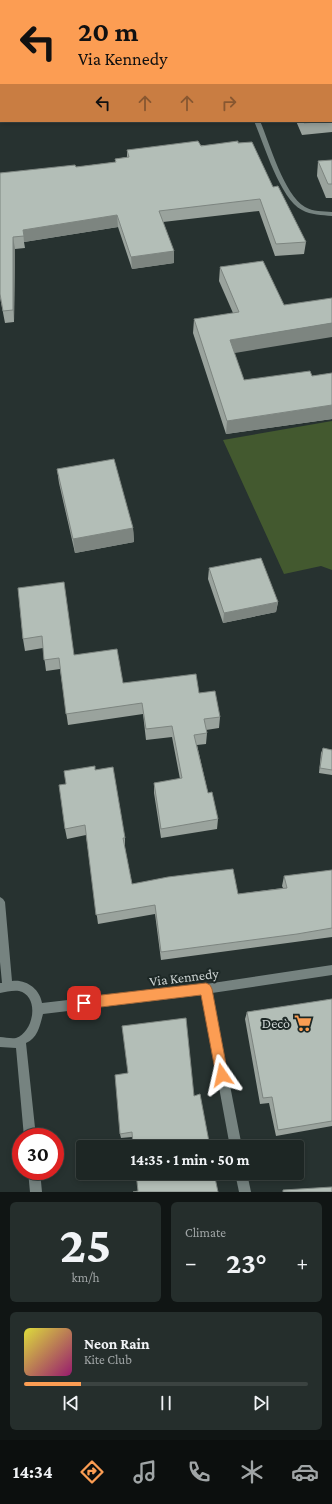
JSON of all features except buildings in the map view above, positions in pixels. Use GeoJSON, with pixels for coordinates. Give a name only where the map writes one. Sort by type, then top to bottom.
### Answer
{"type":"FeatureCollection","features":[{"type":"Feature","properties":{"kind":"street"},"geometry":{"type":"LineString","coordinates":[[258,122],[267,141],[279,175],[292,199],[300,208],[305,210],[332,214]]}},
{"type":"Feature","properties":{"kind":"street"},"geometry":{"type":"LineString","coordinates":[[0,902],[4,987],[16,985],[25,987],[32,993],[39,1009],[35,1028],[29,1035],[21,1041],[12,1044],[0,1042]]}},
{"type":"Feature","properties":{"kind":"street","name":"Via Kennedy"},"geometry":{"type":"LineString","coordinates":[[39,1009],[206,989],[332,970]]}},
{"type":"Feature","properties":{"kind":"street"},"geometry":{"type":"LineString","coordinates":[[206,989],[235,1140]]}},
{"type":"Feature","properties":{"kind":"street"},"geometry":{"type":"LineString","coordinates":[[21,1041],[29,1128]]}},
{"type":"Feature","properties":{"kind":"street"},"geometry":{"type":"LineString","coordinates":[[35,1180],[36,1192]]}},
{"type":"Feature","properties":{"kind":"street"},"geometry":{"type":"LineString","coordinates":[[242,1180],[245,1192]]}},
{"type":"Feature","properties":{"kind":"green space"},"geometry":{"type":"Polygon","coordinates":[[[332,421],[332,570],[321,566],[284,574],[223,440],[332,421]]]}},
{"type":"Feature","properties":{"kind":"place","name":"Decò"},"geometry":{"type":"Point","coordinates":[303,1023]}},
{"type":"Feature","properties":{"kind":"route"},"geometry":{"type":"LineString","coordinates":[[84,1003],[206,989],[222,1075]]}}]}
